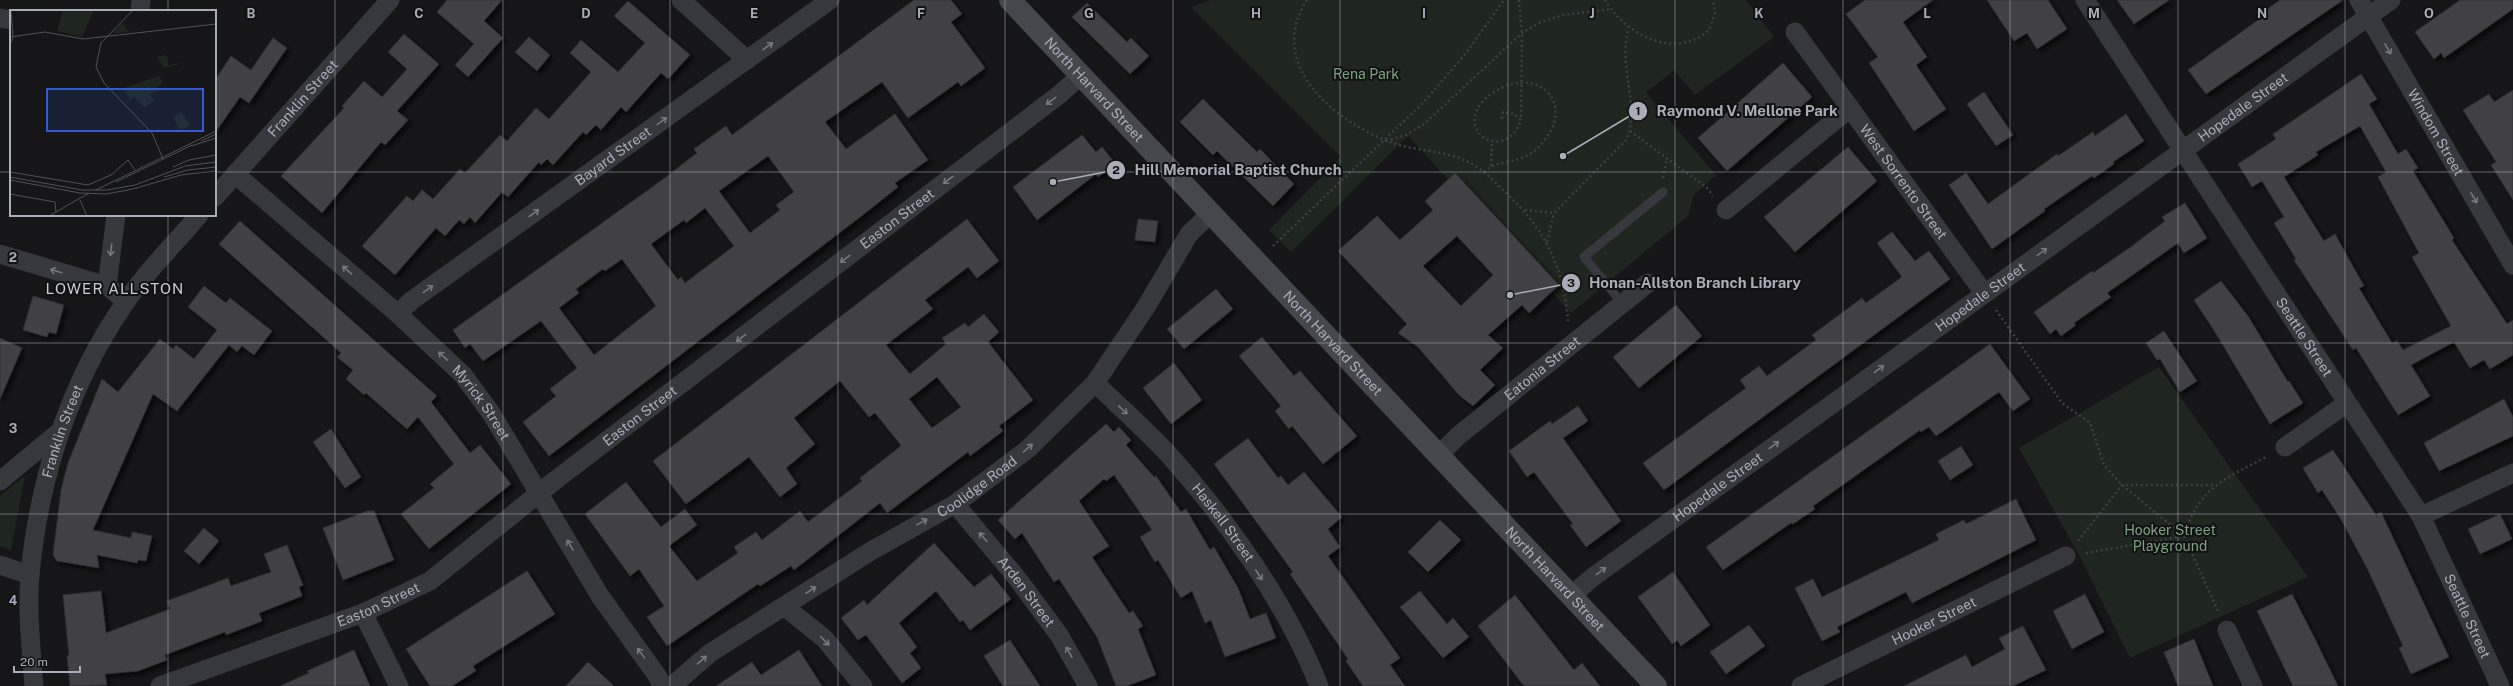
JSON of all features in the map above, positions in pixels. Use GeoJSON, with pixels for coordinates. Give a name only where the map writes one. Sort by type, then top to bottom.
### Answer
{"type":"FeatureCollection","features":[{"type":"Feature","properties":{"kind":"main road","name":"North Harvard Street"},"geometry":{"type":"LineString","coordinates":[[1010,0],[1656,686]]}},
{"type":"Feature","properties":{"kind":"street"},"geometry":{"type":"LineString","coordinates":[[140,10],[141,0]]}},
{"type":"Feature","properties":{"kind":"street","name":"Franklin Street"},"geometry":{"type":"LineString","coordinates":[[216,196],[390,0]]}},
{"type":"Feature","properties":{"kind":"street"},"geometry":{"type":"LineString","coordinates":[[681,0],[748,60]]}},
{"type":"Feature","properties":{"kind":"street","name":"Bayard Street"},"geometry":{"type":"LineString","coordinates":[[398,314],[411,301],[830,0]]}},
{"type":"Feature","properties":{"kind":"street","name":"Seattle Street"},"geometry":{"type":"LineString","coordinates":[[2085,0],[2421,516],[2500,686]]}},
{"type":"Feature","properties":{"kind":"street","name":"Hopedale Street"},"geometry":{"type":"LineString","coordinates":[[1571,596],[1600,572],[2183,150],[2363,8],[2391,0]]}},
{"type":"Feature","properties":{"kind":"street","name":"Windom Street"},"geometry":{"type":"LineString","coordinates":[[2363,8],[2513,265]]}},
{"type":"Feature","properties":{"kind":"street"},"geometry":{"type":"LineString","coordinates":[[0,18],[10,20]]}},
{"type":"Feature","properties":{"kind":"street","name":"West Sorrento Street"},"geometry":{"type":"LineString","coordinates":[[1795,32],[1984,293]]}},
{"type":"Feature","properties":{"kind":"street","name":"Easton Street"},"geometry":{"type":"LineString","coordinates":[[160,686],[362,612],[430,581],[538,493],[1060,94],[1081,76]]}},
{"type":"Feature","properties":{"kind":"street"},"geometry":{"type":"LineString","coordinates":[[1726,210],[1850,108]]}},
{"type":"Feature","properties":{"kind":"street","name":"Myrick Street"},"geometry":{"type":"LineString","coordinates":[[235,174],[398,314],[463,375],[491,413],[600,596],[658,677],[662,686]]}},
{"type":"Feature","properties":{"kind":"street","name":"Coolidge Road"},"geometry":{"type":"LineString","coordinates":[[672,686],[710,653],[785,607],[871,551],[955,504],[1028,449],[1095,383],[1146,307],[1189,234],[1211,213]]}},
{"type":"Feature","properties":{"kind":"street"},"geometry":{"type":"LineString","coordinates":[[107,286],[116,216]]}},
{"type":"Feature","properties":{"kind":"street","name":"Franklin Street"},"geometry":{"type":"LineString","coordinates":[[34,686],[29,626],[30,575],[40,503],[59,432],[105,333],[126,301],[198,216]]}},
{"type":"Feature","properties":{"kind":"street"},"geometry":{"type":"LineString","coordinates":[[0,254],[107,286],[126,301]]}},
{"type":"Feature","properties":{"kind":"street","name":"Eatonia Street"},"geometry":{"type":"LineString","coordinates":[[1439,455],[1458,436],[1648,283]]}},
{"type":"Feature","properties":{"kind":"street","name":"Haskell Street"},"geometry":{"type":"LineString","coordinates":[[1095,383],[1169,455],[1233,535],[1275,599],[1319,686]]}},
{"type":"Feature","properties":{"kind":"street"},"geometry":{"type":"LineString","coordinates":[[2284,447],[2347,403]]}},
{"type":"Feature","properties":{"kind":"street"},"geometry":{"type":"LineString","coordinates":[[0,481],[59,432]]}},
{"type":"Feature","properties":{"kind":"street"},"geometry":{"type":"LineString","coordinates":[[2421,516],[2513,473]]}},
{"type":"Feature","properties":{"kind":"street","name":"Arden Street"},"geometry":{"type":"LineString","coordinates":[[955,504],[1017,578],[1059,635],[1088,686]]}},
{"type":"Feature","properties":{"kind":"street","name":"Hooker Street"},"geometry":{"type":"LineString","coordinates":[[1801,686],[2066,556]]}},
{"type":"Feature","properties":{"kind":"street"},"geometry":{"type":"LineString","coordinates":[[0,565],[30,575]]}},
{"type":"Feature","properties":{"kind":"street"},"geometry":{"type":"LineString","coordinates":[[785,607],[825,639],[863,686]]}},
{"type":"Feature","properties":{"kind":"street"},"geometry":{"type":"LineString","coordinates":[[362,612],[399,686]]}},
{"type":"Feature","properties":{"kind":"street"},"geometry":{"type":"LineString","coordinates":[[2227,630],[2253,686]]}},
{"type":"Feature","properties":{"kind":"lane"},"geometry":{"type":"LineString","coordinates":[[1622,303],[1584,257],[1663,192]]}},
{"type":"Feature","properties":{"kind":"path"},"geometry":{"type":"LineString","coordinates":[[1306,0],[1299,14],[1295,35],[1297,57],[1305,78],[1332,110],[1385,141],[1452,155],[1484,172],[1525,210],[1547,242],[1558,269],[1566,299],[1570,345]]}},
{"type":"Feature","properties":{"kind":"path"},"geometry":{"type":"LineString","coordinates":[[1256,262],[1385,141],[1452,69],[1504,0]]}},
{"type":"Feature","properties":{"kind":"path"},"geometry":{"type":"LineString","coordinates":[[1484,172],[1491,166],[1524,159],[1538,149],[1550,131],[1555,113],[1552,97],[1544,86],[1536,83],[1523,82],[1508,85],[1493,93],[1476,111],[1474,118],[1476,131],[1480,136],[1492,142],[1506,139],[1514,134],[1521,120],[1523,82],[1522,33],[1518,0]]}},
{"type":"Feature","properties":{"kind":"path"},"geometry":{"type":"LineString","coordinates":[[1605,0],[1610,9],[1629,28],[1662,42],[1680,43],[1696,40],[1709,30],[1713,23],[1715,14],[1713,0]]}},
{"type":"Feature","properties":{"kind":"path"},"geometry":{"type":"LineString","coordinates":[[1385,141],[1406,135],[1424,124],[1522,33],[1539,22],[1564,15],[1610,9]]}},
{"type":"Feature","properties":{"kind":"path"},"geometry":{"type":"LineString","coordinates":[[1547,242],[1554,213],[1622,147],[1630,131],[1626,43],[1629,28]]}},
{"type":"Feature","properties":{"kind":"path"},"geometry":{"type":"LineString","coordinates":[[1501,121],[1503,112],[1514,114],[1521,120]]}},
{"type":"Feature","properties":{"kind":"path"},"geometry":{"type":"LineString","coordinates":[[1630,131],[1707,188],[1726,210]]}},
{"type":"Feature","properties":{"kind":"path"},"geometry":{"type":"LineString","coordinates":[[1491,166],[1492,142]]}},
{"type":"Feature","properties":{"kind":"path"},"geometry":{"type":"LineString","coordinates":[[1525,210],[1554,213]]}},
{"type":"Feature","properties":{"kind":"path"},"geometry":{"type":"LineString","coordinates":[[1984,293],[2062,403],[2090,423],[2104,465],[2122,485],[2184,536],[2227,630]]}},
{"type":"Feature","properties":{"kind":"path"},"geometry":{"type":"LineString","coordinates":[[2184,536],[2190,516],[2214,485],[2284,447]]}},
{"type":"Feature","properties":{"kind":"path"},"geometry":{"type":"LineString","coordinates":[[2122,485],[2214,485]]}},
{"type":"Feature","properties":{"kind":"path"},"geometry":{"type":"LineString","coordinates":[[2066,556],[2122,485]]}},
{"type":"Feature","properties":{"kind":"path"},"geometry":{"type":"LineString","coordinates":[[2066,556],[2184,536]]}},
{"type":"Feature","properties":{"kind":"green space","name":"Rena Park"},"geometry":{"type":"Polygon","coordinates":[[[1211,0],[1746,0],[1774,37],[1695,95],[1674,70],[1646,93],[1716,175],[1694,195],[1688,216],[1571,313],[1408,136],[1291,252],[1269,230],[1341,157],[1191,7],[1211,0]]]}},
{"type":"Feature","properties":{"kind":"green space","name":"Hooker Street Playground"},"geometry":{"type":"Polygon","coordinates":[[[2159,367],[2308,577],[2130,658],[2080,557],[2019,448],[2159,367]]]}},
{"type":"Feature","properties":{"kind":"green space"},"geometry":{"type":"Polygon","coordinates":[[[25,476],[11,550],[0,546],[0,496],[25,476]]]}},
{"type":"Feature","properties":{"kind":"building"},"geometry":{"type":"Polygon","coordinates":[[[447,0],[502,0],[484,21],[503,38],[468,77],[455,65],[474,44],[437,12],[447,0]]]}},
{"type":"Feature","properties":{"kind":"building"},"geometry":{"type":"Polygon","coordinates":[[[914,0],[951,0],[962,14],[951,22],[985,68],[961,86],[958,82],[908,118],[882,82],[825,122],[846,149],[895,114],[928,160],[895,183],[898,187],[864,214],[549,456],[523,422],[556,396],[550,389],[577,368],[541,321],[483,361],[470,344],[465,348],[453,330],[662,180],[697,153],[694,149],[726,126],[732,135],[914,0]],[[768,156],[719,191],[750,233],[780,210],[776,205],[794,192],[768,156]],[[705,208],[686,223],[684,220],[651,244],[678,280],[681,277],[685,283],[734,246],[705,208]],[[622,259],[605,271],[603,269],[576,289],[579,293],[559,308],[594,355],[656,306],[622,259]]]}},
{"type":"Feature","properties":{"kind":"building"},"geometry":{"type":"Polygon","coordinates":[[[1865,0],[1933,0],[1903,22],[1927,57],[1916,65],[1946,109],[1914,131],[1869,63],[1878,57],[1846,14],[1865,0]]]}},
{"type":"Feature","properties":{"kind":"building"},"geometry":{"type":"Polygon","coordinates":[[[1987,0],[2048,0],[2067,29],[2037,49],[2027,33],[2014,41],[1987,0]]]}},
{"type":"Feature","properties":{"kind":"building"},"geometry":{"type":"Polygon","coordinates":[[[2117,0],[2169,0],[2134,24],[2117,0]]]}},
{"type":"Feature","properties":{"kind":"building"},"geometry":{"type":"Polygon","coordinates":[[[2280,0],[2343,0],[2206,94],[2188,70],[2268,13],[2266,10],[2280,0]]]}},
{"type":"Feature","properties":{"kind":"building"},"geometry":{"type":"Polygon","coordinates":[[[2460,0],[2513,0],[2513,9],[2444,58],[2441,53],[2434,59],[2415,32],[2460,0]]]}},
{"type":"Feature","properties":{"kind":"building"},"geometry":{"type":"Polygon","coordinates":[[[628,1],[690,55],[668,79],[661,73],[626,112],[621,107],[601,130],[596,125],[586,135],[583,132],[553,165],[547,159],[541,165],[539,162],[508,197],[502,192],[475,223],[470,217],[464,224],[459,220],[445,236],[436,228],[395,275],[362,246],[407,196],[413,201],[422,190],[433,199],[460,169],[465,173],[500,135],[507,141],[536,108],[549,119],[591,72],[570,53],[581,40],[618,72],[645,43],[614,16],[628,1]]]}},
{"type":"Feature","properties":{"kind":"building"},"geometry":{"type":"Polygon","coordinates":[[[1087,3],[1127,42],[1131,38],[1149,56],[1130,74],[1072,17],[1087,3]]]}},
{"type":"Feature","properties":{"kind":"building"},"geometry":{"type":"Polygon","coordinates":[[[404,34],[439,64],[397,111],[408,120],[385,145],[381,142],[322,213],[281,176],[344,108],[342,106],[364,81],[382,97],[407,69],[388,52],[404,34]]]}},
{"type":"Feature","properties":{"kind":"building"},"geometry":{"type":"Polygon","coordinates":[[[529,37],[550,55],[537,71],[515,52],[529,37]]]}},
{"type":"Feature","properties":{"kind":"building"},"geometry":{"type":"Polygon","coordinates":[[[273,38],[287,48],[249,103],[240,97],[216,132],[216,78],[231,56],[251,70],[273,38]]]}},
{"type":"Feature","properties":{"kind":"building"},"geometry":{"type":"Polygon","coordinates":[[[1783,63],[1812,97],[1727,171],[1698,138],[1783,63]]]}},
{"type":"Feature","properties":{"kind":"building"},"geometry":{"type":"Polygon","coordinates":[[[2361,74],[2377,99],[2369,104],[2398,154],[2406,149],[2418,168],[2413,171],[2454,238],[2452,240],[2507,324],[2513,320],[2513,355],[2490,369],[2484,360],[2470,368],[2454,342],[2411,365],[2430,396],[2398,415],[2356,348],[2353,350],[2294,260],[2296,259],[2274,223],[2284,217],[2262,181],[2252,187],[2238,164],[2276,139],[2273,134],[2361,74]],[[2360,126],[2316,152],[2318,155],[2284,177],[2324,241],[2335,234],[2364,286],[2359,288],[2392,343],[2397,341],[2403,350],[2451,326],[2412,257],[2419,253],[2378,177],[2386,172],[2360,126]]]}},
{"type":"Feature","properties":{"kind":"building"},"geometry":{"type":"Polygon","coordinates":[[[2513,90],[2513,200],[2491,165],[2496,162],[2463,110],[2489,94],[2494,102],[2513,90]]]}},
{"type":"Feature","properties":{"kind":"building"},"geometry":{"type":"Polygon","coordinates":[[[1984,92],[2013,135],[1996,146],[1967,104],[1984,92]]]}},
{"type":"Feature","properties":{"kind":"building"},"geometry":{"type":"Polygon","coordinates":[[[1203,99],[1257,152],[1260,149],[1294,184],[1273,206],[1217,151],[1213,155],[1180,122],[1203,99]]]}},
{"type":"Feature","properties":{"kind":"building"},"geometry":{"type":"Polygon","coordinates":[[[2126,114],[2144,141],[2113,162],[2114,164],[2094,178],[2092,176],[2044,209],[2045,211],[1992,249],[1949,185],[1966,173],[1988,204],[2057,154],[2058,156],[2093,132],[2095,136],[2126,114]]]}},
{"type":"Feature","properties":{"kind":"building"},"geometry":{"type":"Polygon","coordinates":[[[1082,135],[1096,152],[1102,147],[1116,164],[1098,177],[1096,174],[1037,220],[1013,187],[1082,135]]]}},
{"type":"Feature","properties":{"kind":"building"},"geometry":{"type":"Polygon","coordinates":[[[1848,147],[1877,181],[1795,252],[1764,217],[1848,147]]]}},
{"type":"Feature","properties":{"kind":"building"},"geometry":{"type":"Polygon","coordinates":[[[1455,173],[1559,285],[1529,313],[1522,305],[1488,335],[1503,348],[1480,370],[1495,385],[1473,406],[1459,395],[1418,347],[1398,333],[1407,324],[1338,251],[1377,216],[1400,240],[1433,210],[1425,201],[1455,173]],[[1457,236],[1423,266],[1461,306],[1493,275],[1457,236]]]}},
{"type":"Feature","properties":{"kind":"building"},"geometry":{"type":"Polygon","coordinates":[[[2185,203],[2207,238],[2184,253],[2178,243],[2107,293],[2111,297],[2074,323],[2076,325],[2061,336],[2056,329],[2050,334],[2034,312],[2092,271],[2093,273],[2132,246],[2165,221],[2162,217],[2185,203]]]}},
{"type":"Feature","properties":{"kind":"building"},"geometry":{"type":"Polygon","coordinates":[[[967,219],[999,261],[977,278],[968,267],[925,300],[933,309],[886,345],[910,374],[946,344],[942,338],[965,323],[968,327],[984,314],[999,332],[988,342],[1033,400],[999,426],[1003,431],[970,456],[968,452],[887,513],[880,503],[794,570],[791,566],[760,586],[758,584],[667,646],[647,617],[664,606],[639,569],[630,576],[585,514],[626,482],[661,527],[685,509],[697,525],[669,546],[697,581],[738,553],[734,547],[756,532],[762,540],[800,511],[808,522],[862,481],[860,478],[901,446],[875,413],[869,417],[840,381],[794,418],[815,444],[786,468],[797,484],[780,497],[749,457],[686,504],[653,461],[967,219]],[[937,377],[909,399],[932,428],[961,407],[937,377]]]}},
{"type":"Feature","properties":{"kind":"building"},"geometry":{"type":"Polygon","coordinates":[[[1138,219],[1158,221],[1155,242],[1135,240],[1138,219]]]}},
{"type":"Feature","properties":{"kind":"building"},"geometry":{"type":"Polygon","coordinates":[[[240,221],[437,396],[431,402],[470,453],[480,445],[511,484],[429,549],[401,514],[434,488],[430,484],[454,464],[418,417],[407,429],[366,393],[364,395],[346,379],[353,370],[337,357],[341,353],[219,244],[240,221]]]}},
{"type":"Feature","properties":{"kind":"building"},"geometry":{"type":"Polygon","coordinates":[[[1892,232],[1915,261],[1929,251],[1950,279],[1664,490],[1643,463],[1746,388],[1740,380],[1759,366],[1767,376],[1816,340],[1812,335],[1862,298],[1866,303],[1902,277],[1877,243],[1892,232]]]}},
{"type":"Feature","properties":{"kind":"building"},"geometry":{"type":"Polygon","coordinates":[[[2221,281],[2248,316],[2288,382],[2289,381],[2303,403],[2270,424],[2212,327],[2194,300],[2221,281]]]}},
{"type":"Feature","properties":{"kind":"building"},"geometry":{"type":"Polygon","coordinates":[[[204,286],[226,303],[230,298],[272,331],[254,355],[242,346],[237,352],[229,345],[177,411],[153,394],[93,530],[131,538],[132,532],[152,536],[146,561],[138,560],[137,563],[97,555],[99,568],[57,561],[53,555],[61,490],[68,463],[102,379],[118,392],[160,339],[173,349],[176,345],[194,359],[217,330],[188,307],[204,286]]]}},
{"type":"Feature","properties":{"kind":"building"},"geometry":{"type":"Polygon","coordinates":[[[1216,289],[1233,309],[1184,349],[1167,329],[1216,289]]]}},
{"type":"Feature","properties":{"kind":"building"},"geometry":{"type":"Polygon","coordinates":[[[33,296],[64,305],[56,334],[49,332],[47,337],[23,330],[33,296]]]}},
{"type":"Feature","properties":{"kind":"building"},"geometry":{"type":"Polygon","coordinates":[[[1676,305],[1702,336],[1639,388],[1613,357],[1676,305]]]}},
{"type":"Feature","properties":{"kind":"building"},"geometry":{"type":"Polygon","coordinates":[[[2164,331],[2197,381],[2180,392],[2160,359],[2157,360],[2146,343],[2164,331]]]}},
{"type":"Feature","properties":{"kind":"building"},"geometry":{"type":"Polygon","coordinates":[[[1262,337],[1294,376],[1300,371],[1357,436],[1323,464],[1292,426],[1289,429],[1275,411],[1281,406],[1239,356],[1262,337]]]}},
{"type":"Feature","properties":{"kind":"building"},"geometry":{"type":"Polygon","coordinates":[[[0,338],[22,348],[0,399],[0,338]]]}},
{"type":"Feature","properties":{"kind":"building"},"geometry":{"type":"Polygon","coordinates":[[[1990,344],[2030,399],[2013,411],[1999,392],[1936,436],[1929,427],[1921,432],[1920,430],[1813,506],[1815,509],[1793,524],[1791,523],[1723,570],[1706,547],[1990,344]]]}},
{"type":"Feature","properties":{"kind":"building"},"geometry":{"type":"Polygon","coordinates":[[[1174,363],[1202,400],[1171,424],[1143,388],[1174,363]]]}},
{"type":"Feature","properties":{"kind":"building"},"geometry":{"type":"Polygon","coordinates":[[[2504,399],[2513,417],[2513,436],[2439,471],[2424,443],[2504,399]]]}},
{"type":"Feature","properties":{"kind":"building"},"geometry":{"type":"Polygon","coordinates":[[[1578,406],[1588,421],[1563,438],[1621,521],[1586,547],[1570,525],[1573,524],[1534,472],[1527,477],[1509,451],[1550,421],[1552,424],[1578,406]]]}},
{"type":"Feature","properties":{"kind":"building"},"geometry":{"type":"Polygon","coordinates":[[[1106,424],[1114,432],[1119,427],[1131,440],[1126,445],[1154,477],[1156,476],[1181,512],[1186,509],[1210,550],[1214,547],[1238,588],[1250,619],[1266,613],[1276,638],[1225,657],[1211,620],[1205,623],[1192,591],[1181,598],[1158,560],[1155,562],[1140,537],[1152,530],[1114,475],[1106,481],[1104,479],[1079,501],[1109,546],[1092,557],[1129,613],[1133,611],[1143,626],[1138,629],[1156,675],[1127,686],[1116,686],[1097,637],[1059,579],[1054,582],[1022,533],[1015,539],[998,520],[1106,424]]]}},
{"type":"Feature","properties":{"kind":"building"},"geometry":{"type":"Polygon","coordinates":[[[331,429],[361,477],[345,488],[313,442],[331,429]]]}},
{"type":"Feature","properties":{"kind":"building"},"geometry":{"type":"Polygon","coordinates":[[[1248,438],[1278,478],[1281,476],[1288,485],[1304,472],[1342,517],[1328,529],[1340,547],[1328,556],[1400,658],[1390,665],[1405,686],[1363,686],[1346,661],[1348,659],[1290,574],[1293,572],[1214,464],[1248,438]]]}},
{"type":"Feature","properties":{"kind":"building"},"geometry":{"type":"Polygon","coordinates":[[[1961,446],[1973,465],[1950,480],[1938,461],[1961,446]]]}},
{"type":"Feature","properties":{"kind":"building"},"geometry":{"type":"Polygon","coordinates":[[[2333,450],[2376,515],[2381,512],[2449,657],[2411,674],[2399,648],[2403,646],[2367,568],[2342,521],[2322,490],[2318,493],[2303,468],[2333,450]]]}},
{"type":"Feature","properties":{"kind":"building"},"geometry":{"type":"Polygon","coordinates":[[[2016,499],[2036,540],[1912,603],[1906,592],[1837,627],[1840,632],[1822,641],[1795,588],[1813,579],[1822,597],[1939,540],[1936,534],[1964,520],[1966,524],[2016,499]]]}},
{"type":"Feature","properties":{"kind":"building"},"geometry":{"type":"Polygon","coordinates":[[[367,511],[374,511],[394,560],[343,580],[323,528],[367,511]]]}},
{"type":"Feature","properties":{"kind":"building"},"geometry":{"type":"Polygon","coordinates":[[[2500,514],[2512,539],[2480,554],[2468,529],[2500,514]]]}},
{"type":"Feature","properties":{"kind":"building"},"geometry":{"type":"Polygon","coordinates":[[[1440,520],[1461,540],[1428,572],[1408,552],[1440,520]]]}},
{"type":"Feature","properties":{"kind":"building"},"geometry":{"type":"Polygon","coordinates":[[[204,528],[219,541],[199,564],[184,551],[204,528]]]}},
{"type":"Feature","properties":{"kind":"building"},"geometry":{"type":"Polygon","coordinates":[[[934,543],[974,587],[991,574],[1011,599],[970,630],[963,620],[960,622],[936,591],[899,623],[917,647],[910,653],[921,668],[902,683],[866,635],[858,640],[841,618],[864,600],[867,605],[934,543]]]}},
{"type":"Feature","properties":{"kind":"building"},"geometry":{"type":"Polygon","coordinates":[[[287,545],[303,585],[299,587],[302,596],[259,613],[262,621],[226,635],[225,632],[165,655],[167,660],[138,671],[105,674],[107,685],[70,686],[67,656],[69,656],[63,595],[101,591],[106,633],[170,609],[167,601],[228,578],[231,586],[271,572],[264,554],[287,545]]]}},
{"type":"Feature","properties":{"kind":"building"},"geometry":{"type":"Polygon","coordinates":[[[527,571],[555,614],[473,666],[476,671],[452,686],[430,686],[406,649],[527,571]]]}},
{"type":"Feature","properties":{"kind":"building"},"geometry":{"type":"Polygon","coordinates":[[[1673,572],[1710,625],[1681,646],[1677,640],[1672,644],[1638,597],[1673,572]]]}},
{"type":"Feature","properties":{"kind":"building"},"geometry":{"type":"Polygon","coordinates":[[[1420,591],[1447,624],[1453,618],[1469,637],[1443,658],[1400,607],[1420,591]]]}},
{"type":"Feature","properties":{"kind":"building"},"geometry":{"type":"Polygon","coordinates":[[[2085,594],[2104,632],[2072,649],[2053,611],[2085,594]]]}},
{"type":"Feature","properties":{"kind":"building"},"geometry":{"type":"Polygon","coordinates":[[[2292,594],[2338,686],[2293,686],[2257,611],[2292,594]]]}},
{"type":"Feature","properties":{"kind":"building"},"geometry":{"type":"Polygon","coordinates":[[[1515,595],[1574,670],[1582,663],[1600,686],[1524,686],[1478,626],[1515,595]]]}},
{"type":"Feature","properties":{"kind":"building"},"geometry":{"type":"Polygon","coordinates":[[[1749,625],[1765,646],[1726,674],[1710,652],[1749,625]]]}},
{"type":"Feature","properties":{"kind":"building"},"geometry":{"type":"Polygon","coordinates":[[[2023,626],[2046,670],[2013,686],[1904,686],[1966,655],[1972,667],[2005,649],[1999,638],[2023,626]]]}},
{"type":"Feature","properties":{"kind":"building"},"geometry":{"type":"Polygon","coordinates":[[[2194,639],[2213,686],[2178,686],[2164,652],[2194,639]]]}},
{"type":"Feature","properties":{"kind":"building"},"geometry":{"type":"Polygon","coordinates":[[[1010,640],[1040,686],[1003,686],[984,656],[1010,640]]]}},
{"type":"Feature","properties":{"kind":"building"},"geometry":{"type":"Polygon","coordinates":[[[354,650],[370,686],[280,686],[309,673],[307,671],[354,650]]]}},
{"type":"Feature","properties":{"kind":"building"},"geometry":{"type":"Polygon","coordinates":[[[799,650],[822,686],[716,686],[752,662],[761,675],[799,650]]]}},
{"type":"Feature","properties":{"kind":"building"},"geometry":{"type":"Polygon","coordinates":[[[588,662],[614,686],[566,686],[588,662]]]}},
{"type":"Feature","properties":{"kind":"place","name":"Raymond V. Mellone Park"},"geometry":{"type":"Point","coordinates":[1563,156]}},
{"type":"Feature","properties":{"kind":"place","name":"Hill Memorial Baptist Church"},"geometry":{"type":"Point","coordinates":[1053,182]}},
{"type":"Feature","properties":{"kind":"place","name":"Honan-Allston Branch Library"},"geometry":{"type":"Point","coordinates":[1510,295]}},
{"type":"Feature","properties":{"kind":"district","name":"LOWER ALLSTON"},"geometry":{"type":"Point","coordinates":[115,289]}}]}
